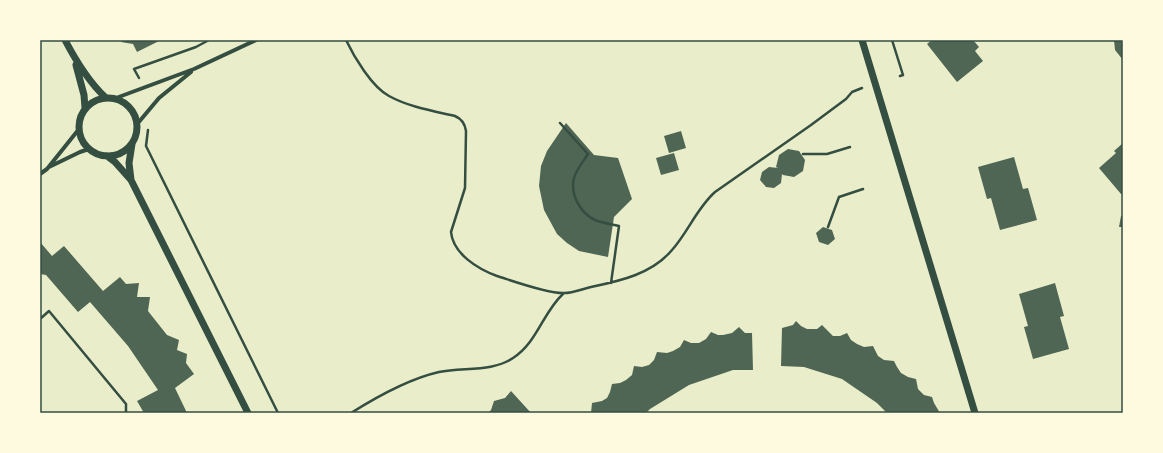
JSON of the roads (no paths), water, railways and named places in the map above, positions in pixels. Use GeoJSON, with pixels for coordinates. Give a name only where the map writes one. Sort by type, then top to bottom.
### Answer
{"type":"FeatureCollection","features":[{"type":"Feature","properties":{"kind":"street"},"geometry":{"type":"LineString","coordinates":[[65,40],[74,57],[96,88],[105,97]]}},
{"type":"Feature","properties":{"kind":"street"},"geometry":{"type":"LineString","coordinates":[[116,98],[194,69],[256,40]]}},
{"type":"Feature","properties":{"kind":"street"},"geometry":{"type":"LineString","coordinates":[[862,40],[975,413]]}},
{"type":"Feature","properties":{"kind":"street"},"geometry":{"type":"LineString","coordinates":[[74,57],[83,88],[85,108]]}},
{"type":"Feature","properties":{"kind":"street"},"geometry":{"type":"LineString","coordinates":[[138,123],[159,98],[194,69]]}},
{"type":"Feature","properties":{"kind":"street"},"geometry":{"type":"LineString","coordinates":[[105,97],[116,98],[127,104],[134,112],[138,123],[137,134],[132,144],[126,151],[117,155],[107,156],[98,154],[89,149],[82,140],[79,129],[80,118],[85,108],[94,101],[105,97]]}},
{"type":"Feature","properties":{"kind":"street"},"geometry":{"type":"LineString","coordinates":[[47,169],[79,129]]}},
{"type":"Feature","properties":{"kind":"street"},"geometry":{"type":"LineString","coordinates":[[131,180],[129,164],[132,144]]}},
{"type":"Feature","properties":{"kind":"street"},"geometry":{"type":"LineString","coordinates":[[40,174],[80,152],[89,149]]}},
{"type":"Feature","properties":{"kind":"street"},"geometry":{"type":"LineString","coordinates":[[107,156],[115,162],[131,180],[248,413]]}}]}
